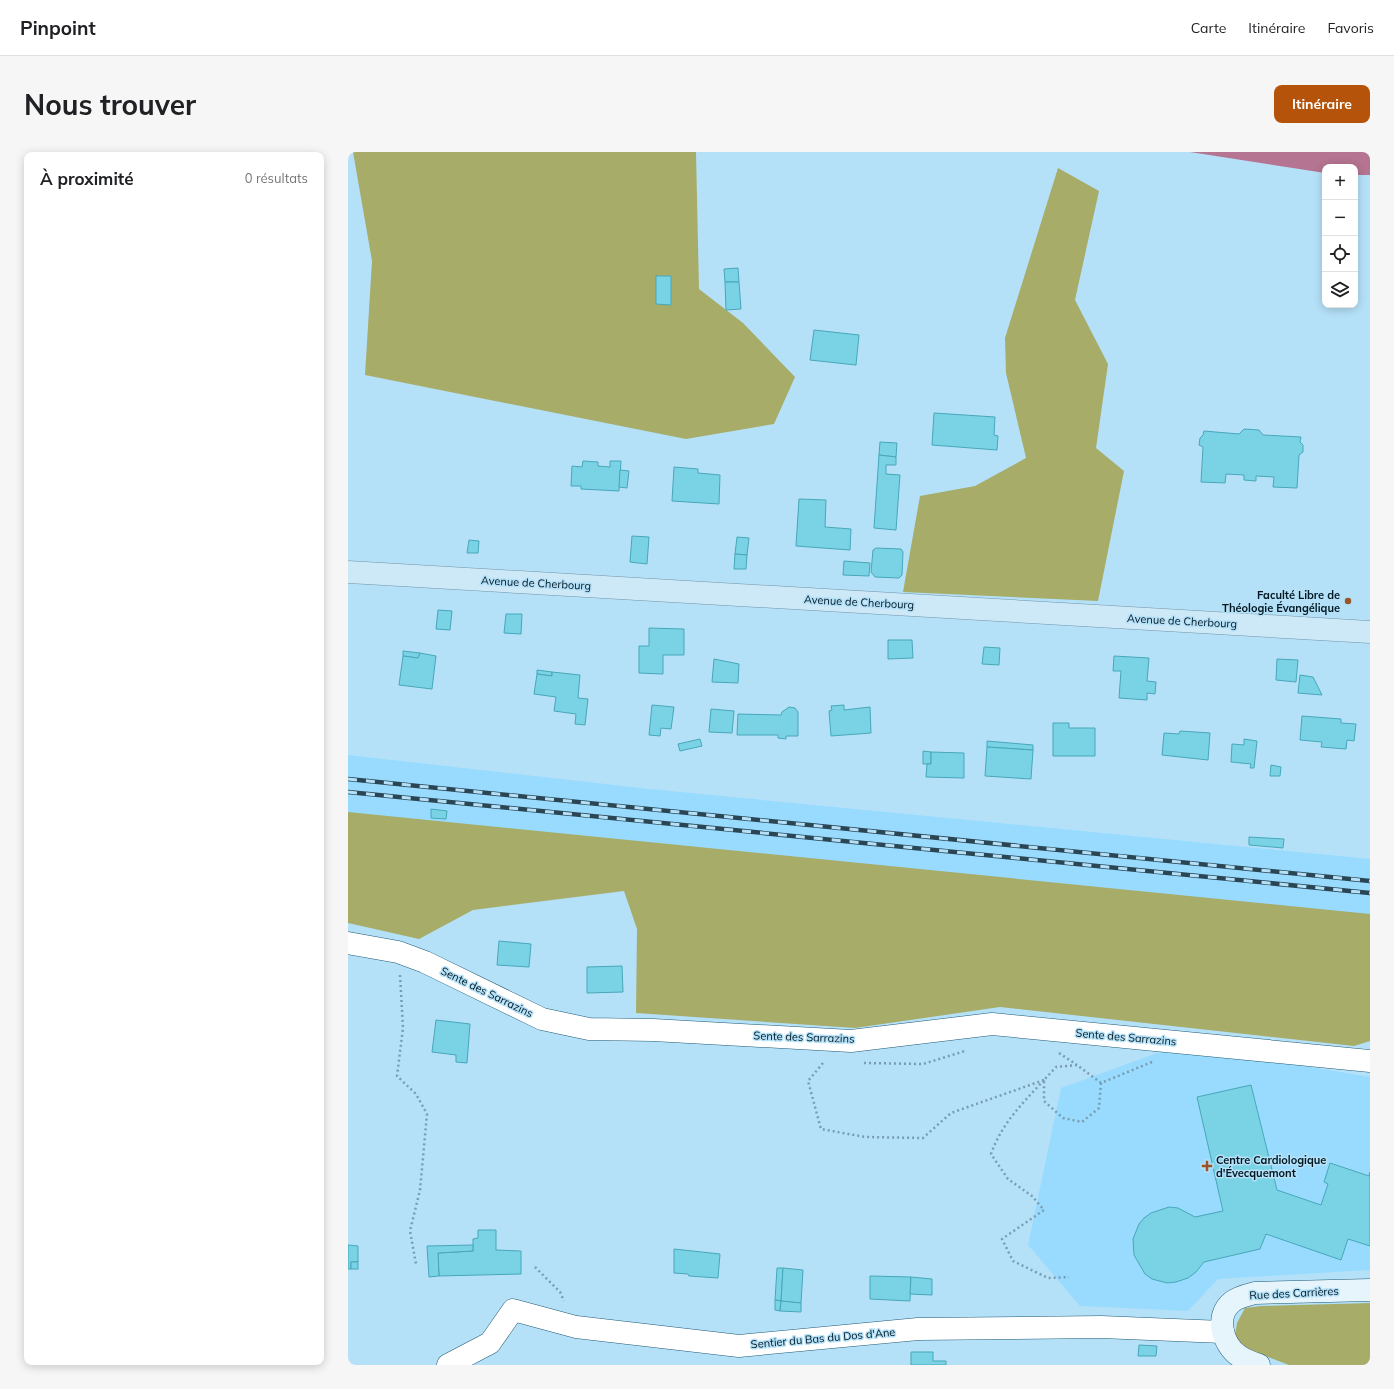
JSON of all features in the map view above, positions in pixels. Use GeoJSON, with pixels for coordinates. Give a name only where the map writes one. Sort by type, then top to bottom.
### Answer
{"type":"FeatureCollection","features":[{"type":"Feature","properties":{"kind":"main road","name":"Avenue de Cherbourg"},"geometry":{"type":"LineString","coordinates":[[348,572],[1370,632]]}},
{"type":"Feature","properties":{"kind":"street","name":"Sente des Sarrazins"},"geometry":{"type":"LineString","coordinates":[[348,942],[398,952],[425,962],[542,1019],[589,1029],[653,1030],[851,1041],[992,1024],[1370,1061]]}},
{"type":"Feature","properties":{"kind":"street","name":"Rue des Carrières"},"geometry":{"type":"LineString","coordinates":[[1223,1332],[1221,1321],[1224,1313],[1231,1302],[1241,1297],[1255,1293],[1370,1290]]}},
{"type":"Feature","properties":{"kind":"street","name":"Sentier du Bas du Dos d'Ane"},"geometry":{"type":"LineString","coordinates":[[448,1365],[490,1343],[513,1310],[576,1327],[739,1346],[918,1329],[1101,1328],[1223,1332]]}},
{"type":"Feature","properties":{"kind":"street"},"geometry":{"type":"LineString","coordinates":[[1223,1332],[1234,1352],[1240,1357],[1259,1365]]}},
{"type":"Feature","properties":{"kind":"path"},"geometry":{"type":"LineString","coordinates":[[398,952],[403,1028],[397,1076],[416,1094],[427,1114],[420,1190],[410,1231],[416,1264]]}},
{"type":"Feature","properties":{"kind":"path"},"geometry":{"type":"LineString","coordinates":[[860,1063],[923,1064],[967,1050]]}},
{"type":"Feature","properties":{"kind":"path"},"geometry":{"type":"LineString","coordinates":[[1055,1051],[1102,1083]]}},
{"type":"Feature","properties":{"kind":"path"},"geometry":{"type":"LineString","coordinates":[[1102,1083],[1153,1062]]}},
{"type":"Feature","properties":{"kind":"path"},"geometry":{"type":"LineString","coordinates":[[829,1063],[821,1063],[808,1081],[821,1129],[864,1137],[923,1138],[951,1114],[1044,1080]]}},
{"type":"Feature","properties":{"kind":"path"},"geometry":{"type":"LineString","coordinates":[[1069,1277],[1048,1278],[1013,1262],[1002,1239],[1044,1210],[1032,1196],[1008,1179],[991,1154],[998,1136],[1016,1110],[1056,1067],[1077,1065]]}},
{"type":"Feature","properties":{"kind":"path"},"geometry":{"type":"LineString","coordinates":[[1044,1080],[1044,1101],[1063,1118],[1082,1122],[1099,1108],[1102,1083]]}},
{"type":"Feature","properties":{"kind":"path"},"geometry":{"type":"LineString","coordinates":[[535,1267],[560,1292],[576,1327]]}},
{"type":"Feature","properties":{"kind":"shaded area"},"geometry":{"type":"Polygon","coordinates":[[[1190,152],[1370,152],[1370,175],[1358,175],[1358,164],[1322,164],[1322,173],[1190,152]]]}},
{"type":"Feature","properties":{"kind":"shaded area"},"geometry":{"type":"Polygon","coordinates":[[[348,755],[650,789],[1370,859],[1370,929],[348,845],[348,755]]]}},
{"type":"Feature","properties":{"kind":"shaded area","name":"Centre Cardiologique d'Évecquemont"},"geometry":{"type":"Polygon","coordinates":[[[1179,1045],[1370,1077],[1370,1270],[1218,1279],[1188,1311],[1080,1306],[1028,1245],[1061,1088],[1179,1045]]]}},
{"type":"Feature","properties":{"kind":"green space"},"geometry":{"type":"Polygon","coordinates":[[[353,152],[696,152],[699,289],[743,323],[795,377],[774,424],[686,439],[365,375],[372,261],[353,152]]]}},
{"type":"Feature","properties":{"kind":"green space"},"geometry":{"type":"Polygon","coordinates":[[[1058,168],[1099,191],[1075,300],[1108,364],[1096,448],[1124,471],[1098,601],[903,592],[920,496],[975,486],[1026,458],[1006,373],[1005,338],[1058,168]]]}},
{"type":"Feature","properties":{"kind":"green space"},"geometry":{"type":"Polygon","coordinates":[[[348,812],[1370,914],[1370,1041],[1354,1046],[1000,1007],[855,1028],[636,1013],[637,929],[624,891],[473,910],[419,939],[348,923],[348,812]]]}},
{"type":"Feature","properties":{"kind":"green space"},"geometry":{"type":"Polygon","coordinates":[[[1370,1303],[1370,1365],[1289,1365],[1244,1348],[1235,1335],[1237,1323],[1245,1308],[1261,1306],[1370,1303]]]}},
{"type":"Feature","properties":{"kind":"building"},"geometry":{"type":"Polygon","coordinates":[[[738,268],[739,282],[725,282],[724,269],[738,268]]]}},
{"type":"Feature","properties":{"kind":"building"},"geometry":{"type":"Polygon","coordinates":[[[656,276],[671,276],[671,305],[656,304],[656,276]]]}},
{"type":"Feature","properties":{"kind":"building"},"geometry":{"type":"Polygon","coordinates":[[[725,282],[739,282],[741,309],[726,310],[725,282]]]}},
{"type":"Feature","properties":{"kind":"building"},"geometry":{"type":"Polygon","coordinates":[[[814,330],[859,335],[856,365],[810,360],[814,330]]]}},
{"type":"Feature","properties":{"kind":"building"},"geometry":{"type":"Polygon","coordinates":[[[934,413],[995,417],[994,435],[998,436],[997,450],[932,445],[934,413]]]}},
{"type":"Feature","properties":{"kind":"building"},"geometry":{"type":"Polygon","coordinates":[[[1244,429],[1259,430],[1263,435],[1301,437],[1300,442],[1303,445],[1303,452],[1299,455],[1297,488],[1273,487],[1274,477],[1256,476],[1256,481],[1244,480],[1244,475],[1226,474],[1225,483],[1201,482],[1203,447],[1199,445],[1200,438],[1204,431],[1239,434],[1244,429]]]}},
{"type":"Feature","properties":{"kind":"building"},"geometry":{"type":"Polygon","coordinates":[[[880,442],[897,443],[896,457],[879,455],[880,442]]]}},
{"type":"Feature","properties":{"kind":"building"},"geometry":{"type":"Polygon","coordinates":[[[879,455],[896,457],[896,465],[886,465],[886,474],[900,475],[896,530],[874,528],[879,455]]]}},
{"type":"Feature","properties":{"kind":"building"},"geometry":{"type":"Polygon","coordinates":[[[583,461],[598,462],[598,466],[610,467],[610,461],[621,461],[619,491],[581,489],[581,486],[571,486],[572,466],[582,467],[583,461]]]}},
{"type":"Feature","properties":{"kind":"building"},"geometry":{"type":"Polygon","coordinates":[[[674,467],[698,469],[698,473],[720,475],[719,504],[672,501],[674,467]]]}},
{"type":"Feature","properties":{"kind":"building"},"geometry":{"type":"Polygon","coordinates":[[[620,470],[629,471],[627,488],[619,487],[620,470]]]}},
{"type":"Feature","properties":{"kind":"building"},"geometry":{"type":"Polygon","coordinates":[[[799,499],[826,500],[825,527],[851,529],[850,550],[796,546],[799,499]]]}},
{"type":"Feature","properties":{"kind":"building"},"geometry":{"type":"Polygon","coordinates":[[[632,536],[649,537],[647,564],[630,562],[632,536]]]}},
{"type":"Feature","properties":{"kind":"building"},"geometry":{"type":"Polygon","coordinates":[[[737,537],[749,538],[747,555],[735,554],[737,537]]]}},
{"type":"Feature","properties":{"kind":"building"},"geometry":{"type":"Polygon","coordinates":[[[469,540],[479,541],[478,553],[467,553],[469,540]]]}},
{"type":"Feature","properties":{"kind":"building"},"geometry":{"type":"Polygon","coordinates":[[[876,548],[901,549],[903,552],[902,575],[899,578],[875,577],[871,572],[873,550],[876,548]]]}},
{"type":"Feature","properties":{"kind":"building"},"geometry":{"type":"Polygon","coordinates":[[[735,554],[747,555],[746,569],[734,569],[735,554]]]}},
{"type":"Feature","properties":{"kind":"building"},"geometry":{"type":"Polygon","coordinates":[[[844,561],[870,563],[869,576],[843,575],[844,561]]]}},
{"type":"Feature","properties":{"kind":"building"},"geometry":{"type":"Polygon","coordinates":[[[438,610],[452,611],[450,630],[436,629],[438,610]]]}},
{"type":"Feature","properties":{"kind":"building"},"geometry":{"type":"Polygon","coordinates":[[[506,614],[522,614],[521,634],[504,633],[506,614]]]}},
{"type":"Feature","properties":{"kind":"building"},"geometry":{"type":"Polygon","coordinates":[[[649,628],[684,629],[684,655],[663,655],[663,674],[639,673],[639,646],[649,646],[649,628]]]}},
{"type":"Feature","properties":{"kind":"building"},"geometry":{"type":"Polygon","coordinates":[[[888,640],[912,640],[913,658],[888,659],[888,640]]]}},
{"type":"Feature","properties":{"kind":"building"},"geometry":{"type":"Polygon","coordinates":[[[984,647],[1000,648],[999,665],[982,664],[984,647]]]}},
{"type":"Feature","properties":{"kind":"building"},"geometry":{"type":"Polygon","coordinates":[[[403,651],[420,653],[418,658],[403,656],[403,651]]]}},
{"type":"Feature","properties":{"kind":"building"},"geometry":{"type":"Polygon","coordinates":[[[420,653],[436,656],[432,689],[399,685],[403,656],[418,658],[420,653]]]}},
{"type":"Feature","properties":{"kind":"building"},"geometry":{"type":"Polygon","coordinates":[[[1114,656],[1149,658],[1147,681],[1156,682],[1155,694],[1147,693],[1147,700],[1119,698],[1121,671],[1113,671],[1114,656]]]}},
{"type":"Feature","properties":{"kind":"building"},"geometry":{"type":"Polygon","coordinates":[[[714,659],[739,664],[738,683],[712,682],[714,659]]]}},
{"type":"Feature","properties":{"kind":"building"},"geometry":{"type":"Polygon","coordinates":[[[1277,659],[1298,660],[1296,682],[1276,680],[1277,659]]]}},
{"type":"Feature","properties":{"kind":"building"},"geometry":{"type":"Polygon","coordinates":[[[537,670],[552,672],[552,676],[537,674],[537,670]]]}},
{"type":"Feature","properties":{"kind":"building"},"geometry":{"type":"Polygon","coordinates":[[[552,672],[580,675],[578,698],[588,699],[585,725],[575,724],[576,714],[554,711],[556,697],[534,694],[537,674],[552,676],[552,672]]]}},
{"type":"Feature","properties":{"kind":"building"},"geometry":{"type":"Polygon","coordinates":[[[1300,675],[1313,677],[1322,695],[1298,693],[1300,675]]]}},
{"type":"Feature","properties":{"kind":"building"},"geometry":{"type":"Polygon","coordinates":[[[652,705],[674,707],[671,729],[661,728],[660,736],[649,735],[652,705]]]}},
{"type":"Feature","properties":{"kind":"building"},"geometry":{"type":"Polygon","coordinates":[[[844,705],[844,710],[870,707],[871,733],[831,736],[829,711],[832,710],[831,706],[844,705]]]}},
{"type":"Feature","properties":{"kind":"building"},"geometry":{"type":"Polygon","coordinates":[[[789,707],[795,708],[798,712],[798,736],[786,736],[786,739],[778,738],[778,735],[737,735],[738,714],[781,715],[782,712],[789,707]]]}},
{"type":"Feature","properties":{"kind":"building"},"geometry":{"type":"Polygon","coordinates":[[[711,709],[734,711],[732,733],[709,732],[711,709]]]}},
{"type":"Feature","properties":{"kind":"building"},"geometry":{"type":"Polygon","coordinates":[[[1302,716],[1341,719],[1341,723],[1356,724],[1354,741],[1347,740],[1346,749],[1321,747],[1322,742],[1300,740],[1302,716]]]}},
{"type":"Feature","properties":{"kind":"building"},"geometry":{"type":"Polygon","coordinates":[[[1053,723],[1069,723],[1069,728],[1095,728],[1095,756],[1053,756],[1053,723]]]}},
{"type":"Feature","properties":{"kind":"building"},"geometry":{"type":"Polygon","coordinates":[[[1180,731],[1210,733],[1208,760],[1162,755],[1164,733],[1179,734],[1180,731]]]}},
{"type":"Feature","properties":{"kind":"building"},"geometry":{"type":"Polygon","coordinates":[[[700,739],[702,746],[680,751],[678,744],[700,739]]]}},
{"type":"Feature","properties":{"kind":"building"},"geometry":{"type":"Polygon","coordinates":[[[1244,739],[1257,741],[1254,768],[1250,768],[1251,764],[1231,762],[1232,744],[1244,745],[1244,739]]]}},
{"type":"Feature","properties":{"kind":"building"},"geometry":{"type":"Polygon","coordinates":[[[987,741],[1033,745],[1033,750],[987,747],[987,741]]]}},
{"type":"Feature","properties":{"kind":"building"},"geometry":{"type":"Polygon","coordinates":[[[987,747],[1033,750],[1031,779],[985,776],[987,747]]]}},
{"type":"Feature","properties":{"kind":"building"},"geometry":{"type":"Polygon","coordinates":[[[923,751],[931,752],[931,764],[923,764],[923,751]]]}},
{"type":"Feature","properties":{"kind":"building"},"geometry":{"type":"Polygon","coordinates":[[[931,752],[964,753],[964,778],[926,777],[927,764],[931,764],[931,752]]]}},
{"type":"Feature","properties":{"kind":"building"},"geometry":{"type":"Polygon","coordinates":[[[1271,765],[1281,767],[1280,776],[1270,776],[1271,765]]]}},
{"type":"Feature","properties":{"kind":"building"},"geometry":{"type":"Polygon","coordinates":[[[431,809],[447,811],[446,819],[431,818],[431,809]]]}},
{"type":"Feature","properties":{"kind":"building"},"geometry":{"type":"Polygon","coordinates":[[[1249,837],[1284,839],[1283,848],[1249,845],[1249,837]]]}},
{"type":"Feature","properties":{"kind":"building"},"geometry":{"type":"Polygon","coordinates":[[[499,941],[531,944],[529,967],[497,965],[499,941]]]}},
{"type":"Feature","properties":{"kind":"building"},"geometry":{"type":"Polygon","coordinates":[[[622,966],[623,992],[587,993],[587,967],[622,966]]]}},
{"type":"Feature","properties":{"kind":"building"},"geometry":{"type":"Polygon","coordinates":[[[436,1020],[470,1024],[467,1063],[456,1062],[456,1055],[432,1052],[436,1020]]]}},
{"type":"Feature","properties":{"kind":"building"},"geometry":{"type":"Polygon","coordinates":[[[1251,1085],[1277,1190],[1321,1205],[1328,1184],[1324,1182],[1330,1163],[1369,1176],[1370,1172],[1370,1246],[1348,1239],[1341,1260],[1266,1234],[1260,1249],[1204,1262],[1196,1272],[1188,1278],[1167,1283],[1152,1279],[1145,1274],[1134,1255],[1133,1239],[1139,1224],[1144,1218],[1151,1213],[1169,1207],[1178,1208],[1195,1217],[1223,1211],[1197,1097],[1251,1085]]]}},
{"type":"Feature","properties":{"kind":"building"},"geometry":{"type":"Polygon","coordinates":[[[478,1230],[496,1230],[496,1250],[521,1251],[521,1274],[439,1276],[438,1253],[473,1251],[473,1239],[478,1238],[478,1230]]]}},
{"type":"Feature","properties":{"kind":"building"},"geometry":{"type":"Polygon","coordinates":[[[348,1245],[358,1246],[358,1262],[351,1262],[351,1269],[348,1269],[348,1245]]]}},
{"type":"Feature","properties":{"kind":"building"},"geometry":{"type":"Polygon","coordinates":[[[473,1245],[473,1251],[438,1253],[439,1276],[429,1277],[427,1246],[473,1245]]]}},
{"type":"Feature","properties":{"kind":"building"},"geometry":{"type":"Polygon","coordinates":[[[674,1249],[720,1254],[718,1278],[689,1276],[688,1274],[674,1273],[674,1249]]]}},
{"type":"Feature","properties":{"kind":"building"},"geometry":{"type":"Polygon","coordinates":[[[351,1262],[358,1262],[358,1269],[351,1269],[351,1262]]]}},
{"type":"Feature","properties":{"kind":"building"},"geometry":{"type":"Polygon","coordinates":[[[777,1268],[783,1268],[781,1301],[775,1300],[777,1268]]]}},
{"type":"Feature","properties":{"kind":"building"},"geometry":{"type":"Polygon","coordinates":[[[783,1268],[803,1270],[801,1303],[781,1301],[783,1268]]]}},
{"type":"Feature","properties":{"kind":"building"},"geometry":{"type":"Polygon","coordinates":[[[870,1276],[911,1277],[910,1301],[870,1299],[870,1276]]]}},
{"type":"Feature","properties":{"kind":"building"},"geometry":{"type":"Polygon","coordinates":[[[911,1277],[932,1279],[932,1295],[910,1294],[911,1277]]]}},
{"type":"Feature","properties":{"kind":"building"},"geometry":{"type":"Polygon","coordinates":[[[775,1300],[781,1301],[780,1311],[775,1310],[775,1300]]]}},
{"type":"Feature","properties":{"kind":"building"},"geometry":{"type":"Polygon","coordinates":[[[781,1301],[801,1303],[801,1312],[780,1311],[781,1301]]]}},
{"type":"Feature","properties":{"kind":"building"},"geometry":{"type":"Polygon","coordinates":[[[1139,1345],[1157,1346],[1156,1356],[1138,1356],[1139,1345]]]}},
{"type":"Feature","properties":{"kind":"building"},"geometry":{"type":"Polygon","coordinates":[[[911,1352],[933,1352],[933,1361],[946,1361],[946,1365],[911,1365],[911,1352]]]}},
{"type":"Feature","properties":{"kind":"railway"},"geometry":{"type":"LineString","coordinates":[[348,779],[1370,881]]}},
{"type":"Feature","properties":{"kind":"railway"},"geometry":{"type":"LineString","coordinates":[[348,792],[1370,893]]}},
{"type":"Feature","properties":{"kind":"place","name":"Faculté Libre de Théologie Évangélique"},"geometry":{"type":"Point","coordinates":[1348,601]}},
{"type":"Feature","properties":{"kind":"place","name":"Centre Cardiologique d'Évecquemont"},"geometry":{"type":"Point","coordinates":[1207,1166]}}]}
